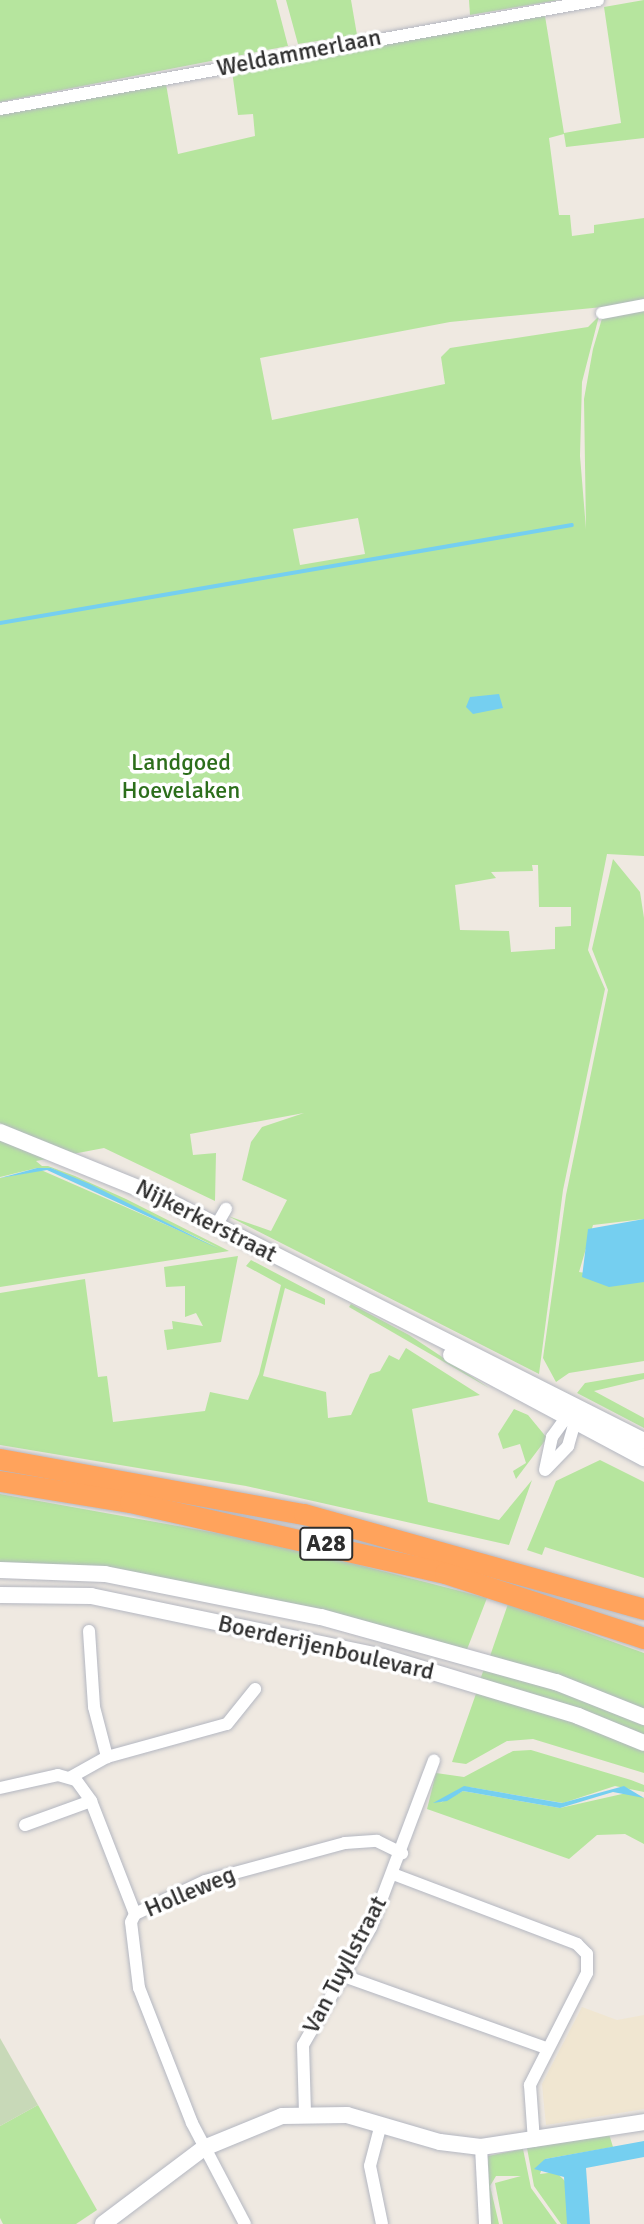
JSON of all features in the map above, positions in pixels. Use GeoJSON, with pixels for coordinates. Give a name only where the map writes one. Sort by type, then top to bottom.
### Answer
{"type":"FeatureCollection","features":[{"type":"Feature","properties":{"kind":"highway","name":"A28"},"geometry":{"type":"LineString","coordinates":[[0,1459],[290,1512],[454,1552],[644,1609]]}},
{"type":"Feature","properties":{"kind":"highway","name":"A28"},"geometry":{"type":"LineString","coordinates":[[0,1481],[130,1502],[445,1573],[644,1638]]}},
{"type":"Feature","properties":{"kind":"highway","name":"A28"},"geometry":{"type":"LineString","coordinates":[[454,1552],[531,1563],[644,1596]]}},
{"type":"Feature","properties":{"kind":"main road","name":"Nijkerkerstraat"},"geometry":{"type":"LineString","coordinates":[[0,1132],[106,1171],[405,1325],[644,1441]]}},
{"type":"Feature","properties":{"kind":"main road","name":"Nijkerkerstraat"},"geometry":{"type":"LineString","coordinates":[[405,1325],[560,1419],[644,1458]]}},
{"type":"Feature","properties":{"kind":"main road","name":"Boerderijenboulevard"},"geometry":{"type":"LineString","coordinates":[[0,1570],[105,1574],[221,1594],[464,1655],[644,1717]]}},
{"type":"Feature","properties":{"kind":"main road","name":"Boerderijenboulevard"},"geometry":{"type":"LineString","coordinates":[[0,1595],[91,1596],[456,1678],[644,1743]]}},
{"type":"Feature","properties":{"kind":"main road"},"geometry":{"type":"LineString","coordinates":[[103,2224],[204,2148],[261,2122],[305,2113],[381,2124],[440,2142],[481,2147],[534,2141],[644,2122]]}},
{"type":"Feature","properties":{"kind":"street","name":"Weldammerlaan"},"geometry":{"type":"LineString","coordinates":[[0,109],[598,0]]}},
{"type":"Feature","properties":{"kind":"street"},"geometry":{"type":"LineString","coordinates":[[602,313],[644,305]]}},
{"type":"Feature","properties":{"kind":"street"},"geometry":{"type":"LineString","coordinates":[[216,1226],[226,1209]]}},
{"type":"Feature","properties":{"kind":"street"},"geometry":{"type":"LineString","coordinates":[[577,1407],[577,1427],[545,1470],[560,1419],[577,1407]]}},
{"type":"Feature","properties":{"kind":"street"},"geometry":{"type":"LineString","coordinates":[[89,1631],[94,1707],[107,1757]]}},
{"type":"Feature","properties":{"kind":"street"},"geometry":{"type":"LineString","coordinates":[[0,1788],[71,1777],[107,1757],[227,1724],[255,1689]]}},
{"type":"Feature","properties":{"kind":"street","name":"Van Tuyllstraat"},"geometry":{"type":"LineString","coordinates":[[305,2113],[303,2045],[344,1976],[393,1874],[434,1760]]}},
{"type":"Feature","properties":{"kind":"street"},"geometry":{"type":"LineString","coordinates":[[71,1777],[91,1801],[135,1914]]}},
{"type":"Feature","properties":{"kind":"street"},"geometry":{"type":"LineString","coordinates":[[25,1825],[91,1801]]}},
{"type":"Feature","properties":{"kind":"street","name":"Holleweg"},"geometry":{"type":"LineString","coordinates":[[245,2224],[204,2148],[137,1981],[135,1914],[215,1877],[345,1843],[377,1841],[402,1853]]}},
{"type":"Feature","properties":{"kind":"street"},"geometry":{"type":"LineString","coordinates":[[393,1874],[584,1949],[587,1973],[546,2048],[530,2085],[534,2141]]}},
{"type":"Feature","properties":{"kind":"street"},"geometry":{"type":"LineString","coordinates":[[344,1976],[546,2048]]}},
{"type":"Feature","properties":{"kind":"street"},"geometry":{"type":"LineString","coordinates":[[381,2124],[370,2166],[382,2224]]}},
{"type":"Feature","properties":{"kind":"street"},"geometry":{"type":"LineString","coordinates":[[481,2147],[485,2224]]}},
{"type":"Feature","properties":{"kind":"shaded area"},"geometry":{"type":"Polygon","coordinates":[[[582,2007],[617,2020],[644,2015],[644,2109],[546,2125],[542,2084],[582,2007]]]}},
{"type":"Feature","properties":{"kind":"green space"},"geometry":{"type":"Polygon","coordinates":[[[0,0],[276,0],[288,46],[0,102],[0,0]]]}},
{"type":"Feature","properties":{"kind":"green space"},"geometry":{"type":"Polygon","coordinates":[[[286,0],[351,0],[357,35],[298,44],[286,0]]]}},
{"type":"Feature","properties":{"kind":"green space"},"geometry":{"type":"Polygon","coordinates":[[[469,0],[559,0],[470,15],[469,0]]]}},
{"type":"Feature","properties":{"kind":"green space","name":"Landgoed Hoevelaken"},"geometry":{"type":"Polygon","coordinates":[[[644,0],[644,138],[566,147],[564,134],[549,138],[559,215],[570,215],[572,236],[594,233],[594,225],[644,218],[644,303],[450,322],[260,358],[272,420],[445,384],[441,357],[450,348],[588,327],[599,316],[582,382],[580,456],[586,529],[584,399],[593,349],[603,315],[644,308],[644,856],[607,854],[588,950],[605,989],[563,1190],[539,1374],[228,1216],[271,1231],[287,1200],[242,1180],[251,1142],[262,1127],[304,1113],[190,1134],[193,1155],[216,1153],[215,1201],[104,1148],[36,1161],[42,1166],[48,1166],[75,1176],[126,1199],[229,1251],[0,1287],[0,1178],[41,1170],[219,1248],[51,1168],[37,1168],[0,1177],[0,115],[166,84],[178,154],[255,136],[253,114],[238,115],[232,71],[545,16],[564,133],[621,123],[604,7],[644,0]],[[358,518],[293,529],[300,565],[365,554],[358,518]],[[532,865],[533,871],[491,872],[496,878],[455,885],[460,930],[509,931],[511,952],[555,949],[555,927],[571,926],[571,907],[539,907],[538,865],[532,865]]]}},
{"type":"Feature","properties":{"kind":"green space"},"geometry":{"type":"Polygon","coordinates":[[[613,859],[640,892],[644,918],[644,1219],[593,1225],[579,1272],[644,1282],[644,1361],[569,1373],[556,1382],[543,1358],[566,1195],[608,990],[592,949],[613,859]]]}},
{"type":"Feature","properties":{"kind":"green space"},"geometry":{"type":"Polygon","coordinates":[[[238,1256],[221,1342],[167,1350],[164,1330],[173,1329],[172,1321],[203,1326],[196,1313],[185,1317],[185,1286],[166,1287],[164,1267],[238,1256]]]}},
{"type":"Feature","properties":{"kind":"green space"},"geometry":{"type":"Polygon","coordinates":[[[251,1260],[325,1299],[325,1305],[285,1288],[263,1376],[326,1392],[328,1418],[351,1415],[370,1374],[380,1371],[389,1355],[399,1360],[406,1348],[480,1395],[412,1409],[428,1502],[499,1520],[532,1480],[509,1545],[246,1486],[0,1445],[0,1293],[85,1279],[98,1377],[107,1376],[113,1422],[205,1411],[210,1392],[248,1400],[259,1374],[281,1285],[246,1266],[251,1260]]]}},
{"type":"Feature","properties":{"kind":"green space"},"geometry":{"type":"Polygon","coordinates":[[[351,1304],[409,1335],[489,1388],[349,1307],[351,1304]]]}},
{"type":"Feature","properties":{"kind":"green space"},"geometry":{"type":"Polygon","coordinates":[[[644,1373],[644,1379],[594,1391],[644,1418],[644,1428],[577,1393],[585,1383],[644,1373]]]}},
{"type":"Feature","properties":{"kind":"green space"},"geometry":{"type":"Polygon","coordinates":[[[514,1409],[528,1415],[547,1438],[516,1479],[513,1471],[526,1463],[520,1444],[503,1449],[498,1434],[514,1409]]]}},
{"type":"Feature","properties":{"kind":"green space"},"geometry":{"type":"Polygon","coordinates":[[[600,1460],[644,1482],[644,1578],[545,1547],[542,1555],[527,1550],[556,1481],[600,1460]]]}},
{"type":"Feature","properties":{"kind":"green space"},"geometry":{"type":"Polygon","coordinates":[[[0,1494],[278,1544],[487,1598],[466,1652],[234,1595],[0,1567],[0,1494]]]}},
{"type":"Feature","properties":{"kind":"green space"},"geometry":{"type":"Polygon","coordinates":[[[508,1604],[644,1653],[644,1713],[489,1659],[508,1604]]]}},
{"type":"Feature","properties":{"kind":"green space"},"geometry":{"type":"Polygon","coordinates":[[[485,1666],[644,1720],[644,1739],[480,1680],[485,1666]]]}},
{"type":"Feature","properties":{"kind":"green space"},"geometry":{"type":"Polygon","coordinates":[[[478,1688],[644,1747],[644,1773],[533,1739],[507,1741],[466,1764],[452,1762],[478,1688]]]}},
{"type":"Feature","properties":{"kind":"green space"},"geometry":{"type":"Polygon","coordinates":[[[531,1750],[631,1780],[644,1785],[644,1792],[615,1786],[563,1803],[469,1787],[459,1789],[440,1803],[463,1791],[560,1808],[631,1792],[644,1798],[644,1844],[625,1834],[597,1835],[569,1859],[427,1809],[436,1773],[464,1777],[513,1751],[531,1750]]]}},
{"type":"Feature","properties":{"kind":"green space"},"geometry":{"type":"Polygon","coordinates":[[[0,2038],[38,2105],[0,2126],[0,2038]]]}},
{"type":"Feature","properties":{"kind":"green space"},"geometry":{"type":"Polygon","coordinates":[[[38,2105],[97,2210],[76,2224],[3,2224],[0,2218],[0,2126],[38,2105]]]}},
{"type":"Feature","properties":{"kind":"green space"},"geometry":{"type":"Polygon","coordinates":[[[609,2134],[613,2147],[545,2159],[540,2174],[556,2172],[568,2184],[567,2224],[561,2224],[534,2186],[527,2148],[609,2134]]]}},
{"type":"Feature","properties":{"kind":"green space"},"geometry":{"type":"Polygon","coordinates":[[[523,2149],[531,2188],[557,2224],[503,2224],[495,2183],[521,2176],[496,2176],[490,2186],[499,2224],[489,2224],[488,2156],[523,2149]]]}},
{"type":"Feature","properties":{"kind":"water"},"geometry":{"type":"Polygon","coordinates":[[[499,694],[503,708],[473,714],[466,707],[470,697],[499,694]]]}},
{"type":"Feature","properties":{"kind":"water"},"geometry":{"type":"Polygon","coordinates":[[[37,1168],[51,1168],[90,1184],[219,1249],[47,1170],[0,1178],[37,1168]]]}},
{"type":"Feature","properties":{"kind":"water"},"geometry":{"type":"Polygon","coordinates":[[[644,1219],[644,1282],[609,1287],[582,1277],[588,1229],[644,1219]]]}},
{"type":"Feature","properties":{"kind":"water"},"geometry":{"type":"Polygon","coordinates":[[[464,1786],[562,1803],[624,1786],[644,1798],[613,1792],[560,1808],[463,1791],[447,1801],[433,1803],[464,1786]]]}},
{"type":"Feature","properties":{"kind":"water"},"geometry":{"type":"Polygon","coordinates":[[[644,2141],[644,2157],[586,2168],[590,2224],[567,2224],[564,2177],[534,2169],[545,2159],[644,2141]]]}},
{"type":"Feature","properties":{"kind":"waterway"},"geometry":{"type":"LineString","coordinates":[[0,623],[572,525]]}}]}
